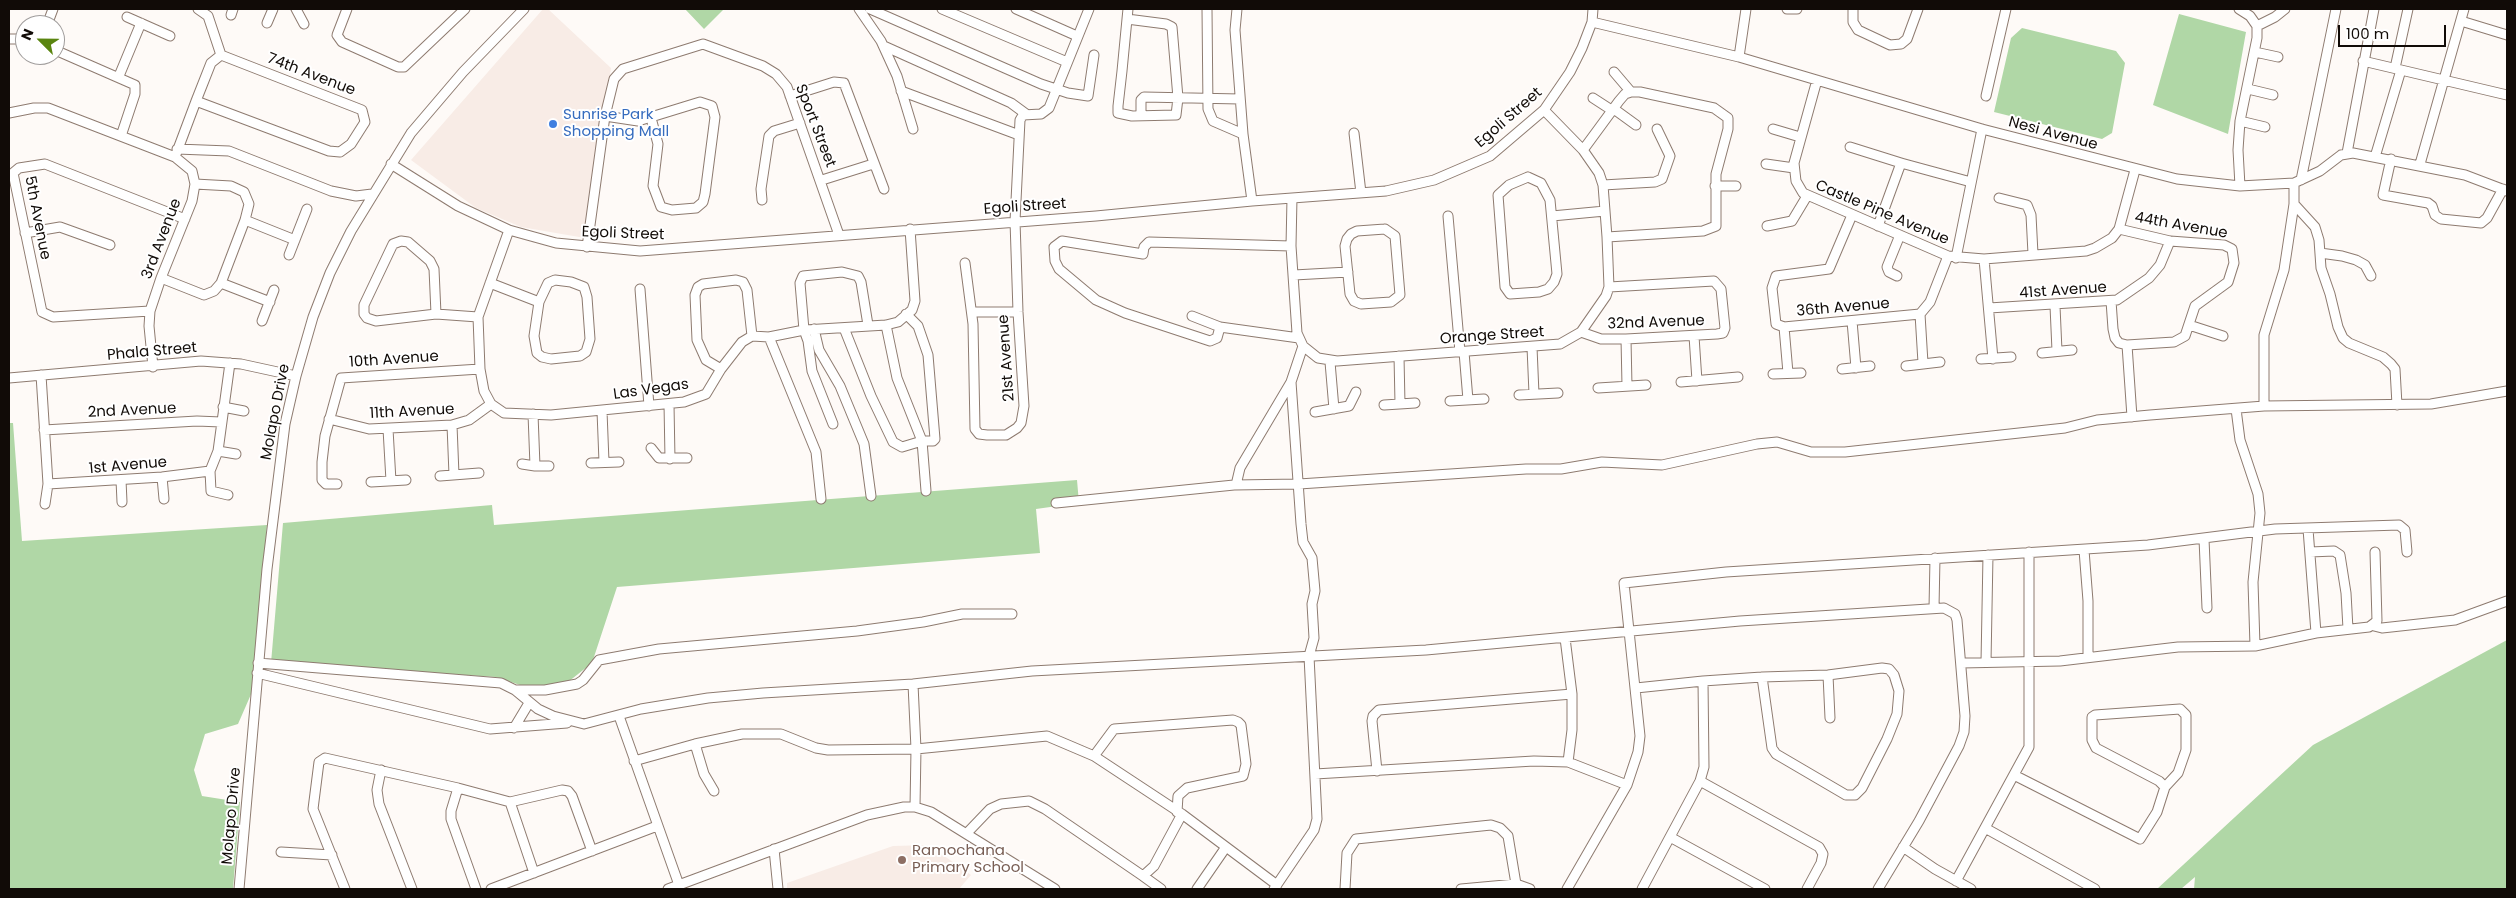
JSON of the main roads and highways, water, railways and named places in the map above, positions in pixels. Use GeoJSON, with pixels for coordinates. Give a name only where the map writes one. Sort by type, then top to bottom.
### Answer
{"type":"FeatureCollection","features":[{"type":"Feature","properties":{"kind":"place","name":"Sunrise Park Shopping Mall"},"geometry":{"type":"Point","coordinates":[553,124]}},
{"type":"Feature","properties":{"kind":"place","name":"Ramochana Primary School"},"geometry":{"type":"Point","coordinates":[902,860]}}]}
